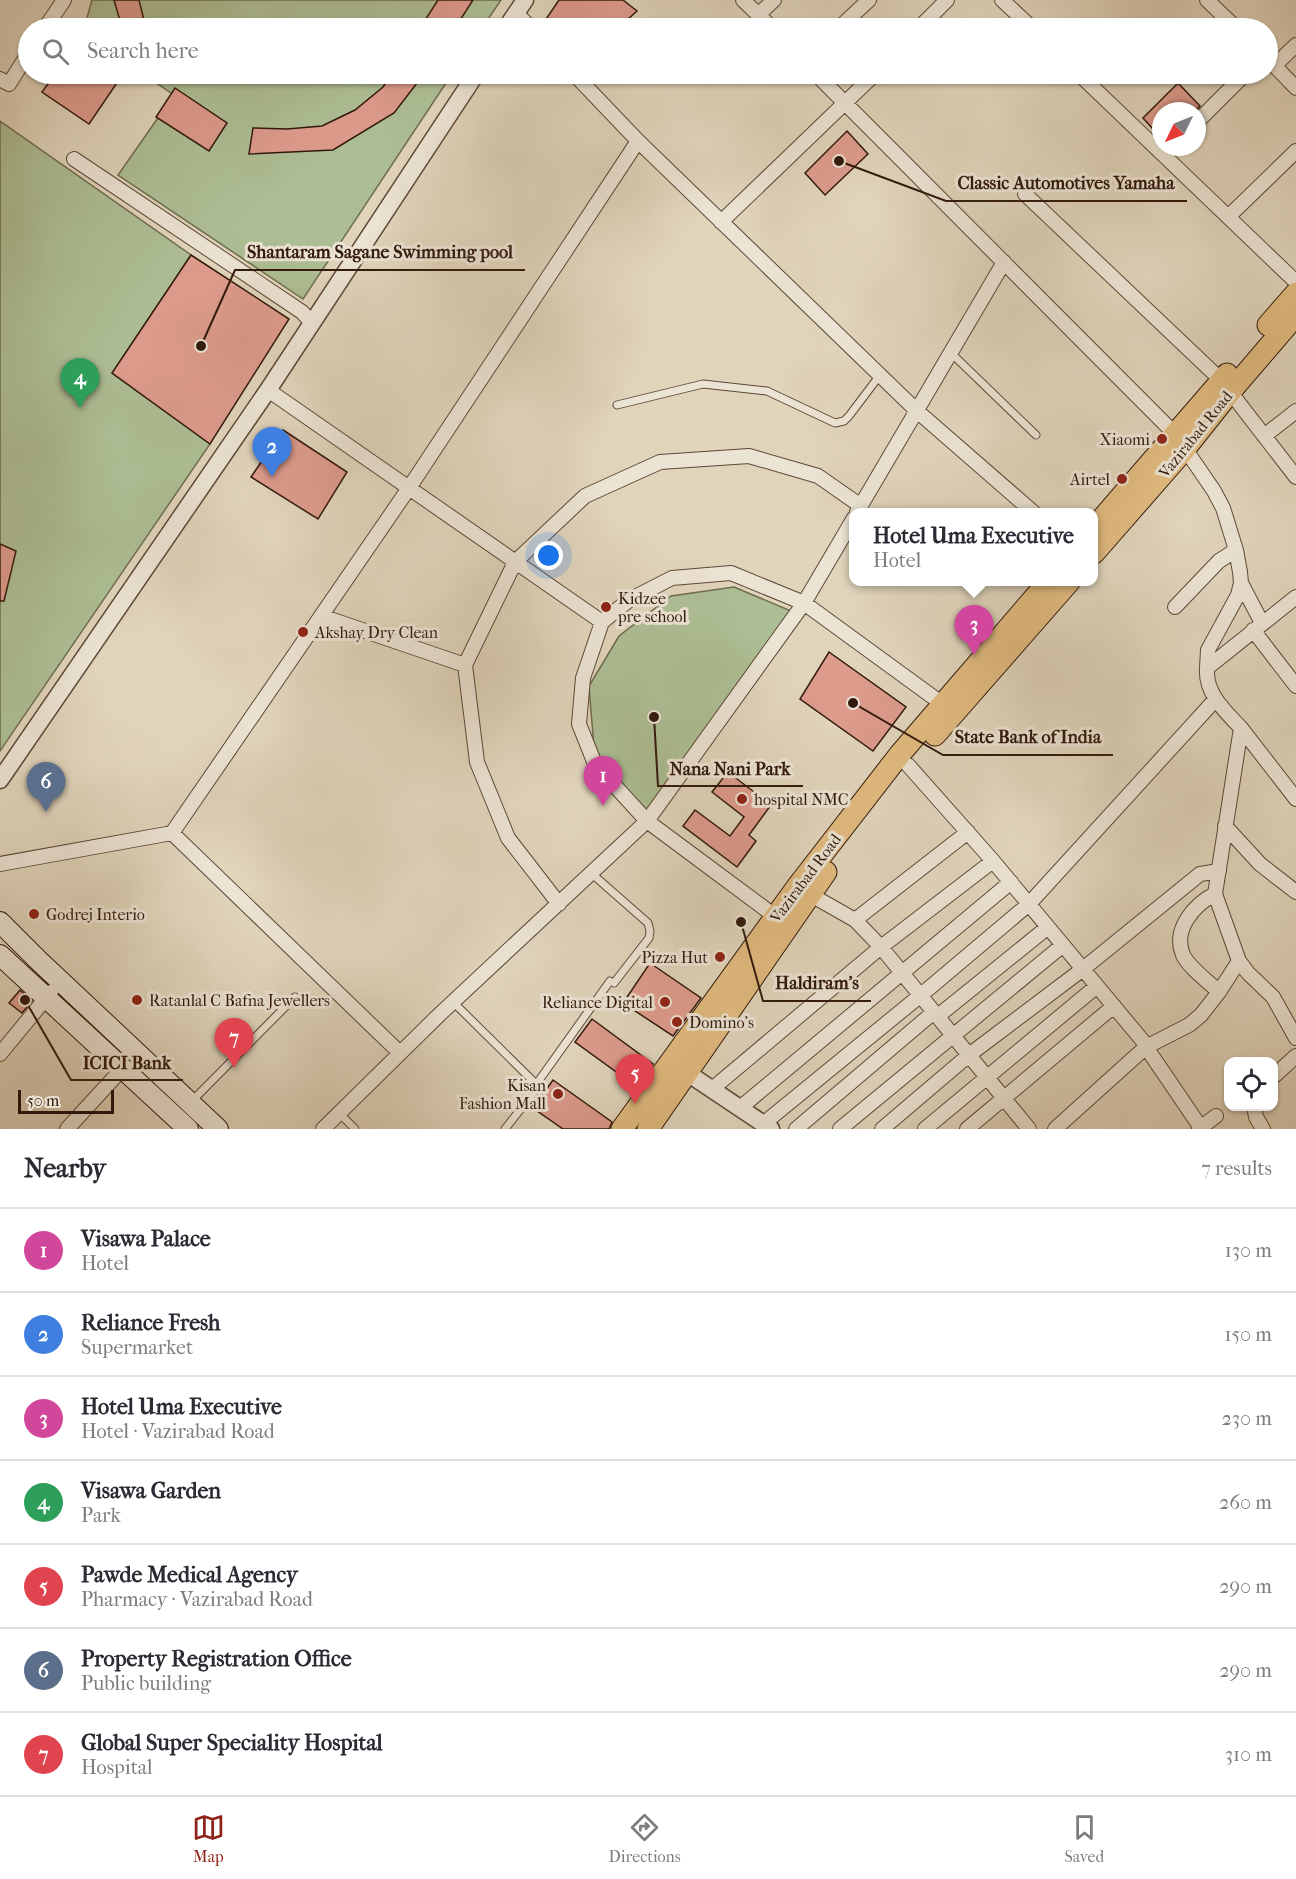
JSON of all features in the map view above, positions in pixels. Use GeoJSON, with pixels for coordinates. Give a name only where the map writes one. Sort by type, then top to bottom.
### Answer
{"type":"FeatureCollection","features":[{"type":"Feature","properties":{"kind":"main road","name":"Vazirabad Road"},"geometry":{"type":"LineString","coordinates":[[1098,548],[1296,293]]}},
{"type":"Feature","properties":{"kind":"main road","name":"Vazirabad Road"},"geometry":{"type":"LineString","coordinates":[[1225,386],[1296,315]]}},
{"type":"Feature","properties":{"kind":"main road","name":"Vazirabad Road"},"geometry":{"type":"LineString","coordinates":[[1098,524],[1179,442]]}},
{"type":"Feature","properties":{"kind":"main road","name":"Vazirabad Road"},"geometry":{"type":"LineString","coordinates":[[648,1129],[680,1068],[776,917],[803,890],[908,765],[949,708],[1045,586]]}},
{"type":"Feature","properties":{"kind":"main road","name":"Vazirabad Road"},"geometry":{"type":"LineString","coordinates":[[622,1129],[680,1068],[900,754],[949,708],[1065,586]]}},
{"type":"Feature","properties":{"kind":"main road"},"geometry":{"type":"LineString","coordinates":[[0,922],[218,1129]]}},
{"type":"Feature","properties":{"kind":"main road"},"geometry":{"type":"LineString","coordinates":[[0,955],[186,1128]]}},
{"type":"Feature","properties":{"kind":"street"},"geometry":{"type":"LineString","coordinates":[[52,18],[64,0]]}},
{"type":"Feature","properties":{"kind":"street"},"geometry":{"type":"LineString","coordinates":[[743,0],[761,18]]}},
{"type":"Feature","properties":{"kind":"street"},"geometry":{"type":"LineString","coordinates":[[758,15],[774,0]]}},
{"type":"Feature","properties":{"kind":"street"},"geometry":{"type":"LineString","coordinates":[[850,18],[869,0]]}},
{"type":"Feature","properties":{"kind":"street"},"geometry":{"type":"LineString","coordinates":[[929,18],[948,0]]}},
{"type":"Feature","properties":{"kind":"street"},"geometry":{"type":"LineString","coordinates":[[1002,0],[1021,18]]}},
{"type":"Feature","properties":{"kind":"street"},"geometry":{"type":"LineString","coordinates":[[1207,0],[1226,18]]}},
{"type":"Feature","properties":{"kind":"street"},"geometry":{"type":"LineString","coordinates":[[1278,58],[1296,45]]}},
{"type":"Feature","properties":{"kind":"street"},"geometry":{"type":"LineString","coordinates":[[0,80],[9,84],[18,70]]}},
{"type":"Feature","properties":{"kind":"street"},"geometry":{"type":"LineString","coordinates":[[1278,70],[1296,88]]}},
{"type":"Feature","properties":{"kind":"street"},"geometry":{"type":"LineString","coordinates":[[0,780],[268,390],[469,84]]}},
{"type":"Feature","properties":{"kind":"street"},"geometry":{"type":"LineString","coordinates":[[584,84],[638,141],[917,411],[1027,508]]}},
{"type":"Feature","properties":{"kind":"street"},"geometry":{"type":"LineString","coordinates":[[826,84],[1179,442],[1214,491],[1223,508],[1236,550],[1241,584],[1257,627],[1296,687]]}},
{"type":"Feature","properties":{"kind":"street"},"geometry":{"type":"LineString","coordinates":[[721,222],[865,84]]}},
{"type":"Feature","properties":{"kind":"street"},"geometry":{"type":"LineString","coordinates":[[1091,84],[1152,137]]}},
{"type":"Feature","properties":{"kind":"street"},"geometry":{"type":"LineString","coordinates":[[1206,113],[1235,84]]}},
{"type":"Feature","properties":{"kind":"street"},"geometry":{"type":"LineString","coordinates":[[0,864],[172,833],[409,488],[638,141]]}},
{"type":"Feature","properties":{"kind":"street"},"geometry":{"type":"LineString","coordinates":[[1228,217],[1296,151]]}},
{"type":"Feature","properties":{"kind":"street"},"geometry":{"type":"LineString","coordinates":[[1173,156],[1228,217],[1296,282]]}},
{"type":"Feature","properties":{"kind":"street"},"geometry":{"type":"LineString","coordinates":[[74,159],[302,312],[312,323]]}},
{"type":"Feature","properties":{"kind":"street"},"geometry":{"type":"LineString","coordinates":[[1025,194],[1225,386],[1296,477]]}},
{"type":"Feature","properties":{"kind":"street"},"geometry":{"type":"LineString","coordinates":[[859,508],[1004,262]]}},
{"type":"Feature","properties":{"kind":"street"},"geometry":{"type":"LineString","coordinates":[[268,390],[602,622]]}},
{"type":"Feature","properties":{"kind":"street"},"geometry":{"type":"LineString","coordinates":[[1264,436],[1296,411]]}},
{"type":"Feature","properties":{"kind":"street"},"geometry":{"type":"LineString","coordinates":[[559,904],[508,838],[477,762],[465,666],[515,562],[585,496],[660,462],[749,456],[818,476],[853,508]]}},
{"type":"Feature","properties":{"kind":"street"},"geometry":{"type":"LineString","coordinates":[[323,1129],[453,1002],[647,822],[804,603],[849,526]]}},
{"type":"Feature","properties":{"kind":"street"},"geometry":{"type":"LineString","coordinates":[[1175,608],[1211,568],[1236,550]]}},
{"type":"Feature","properties":{"kind":"street"},"geometry":{"type":"LineString","coordinates":[[776,917],[647,822],[596,764],[579,724],[583,678],[602,622],[629,600],[672,578],[731,573],[804,603],[949,708]]}},
{"type":"Feature","properties":{"kind":"street"},"geometry":{"type":"LineString","coordinates":[[1241,584],[1238,595],[1208,650],[1206,679],[1215,699],[1296,799]]}},
{"type":"Feature","properties":{"kind":"street"},"geometry":{"type":"LineString","coordinates":[[1207,668],[1296,597]]}},
{"type":"Feature","properties":{"kind":"street"},"geometry":{"type":"LineString","coordinates":[[321,616],[465,666]]}},
{"type":"Feature","properties":{"kind":"street"},"geometry":{"type":"LineString","coordinates":[[680,1068],[767,1126],[1029,904],[1215,699]]}},
{"type":"Feature","properties":{"kind":"street"},"geometry":{"type":"LineString","coordinates":[[1240,728],[1215,894],[1239,961],[1273,997],[1296,1038]]}},
{"type":"Feature","properties":{"kind":"street"},"geometry":{"type":"LineString","coordinates":[[908,765],[1011,882],[1147,1046],[1200,1128],[1216,1116]]}},
{"type":"Feature","properties":{"kind":"street"},"geometry":{"type":"LineString","coordinates":[[1225,826],[1260,864],[1296,892]]}},
{"type":"Feature","properties":{"kind":"street"},"geometry":{"type":"LineString","coordinates":[[855,920],[968,832]]}},
{"type":"Feature","properties":{"kind":"street"},"geometry":{"type":"LineString","coordinates":[[172,833],[400,1053]]}},
{"type":"Feature","properties":{"kind":"street"},"geometry":{"type":"LineString","coordinates":[[712,1089],[882,947],[993,861]]}},
{"type":"Feature","properties":{"kind":"street"},"geometry":{"type":"LineString","coordinates":[[882,1129],[969,1055],[1083,969],[1200,874],[1219,871]]}},
{"type":"Feature","properties":{"kind":"street"},"geometry":{"type":"LineString","coordinates":[[740,1108],[1011,882]]}},
{"type":"Feature","properties":{"kind":"street"},"geometry":{"type":"LineString","coordinates":[[803,890],[855,920],[882,947],[1029,1129]]}},
{"type":"Feature","properties":{"kind":"street"},"geometry":{"type":"LineString","coordinates":[[1215,894],[1198,904],[1188,917],[1181,932],[1181,944],[1183,955],[1189,963],[1219,992]]}},
{"type":"Feature","properties":{"kind":"street"},"geometry":{"type":"LineString","coordinates":[[796,1129],[936,1014],[1048,927]]}},
{"type":"Feature","properties":{"kind":"street"},"geometry":{"type":"LineString","coordinates":[[840,1129],[1064,945]]}},
{"type":"Feature","properties":{"kind":"street"},"geometry":{"type":"LineString","coordinates":[[1055,1129],[1147,1046],[1189,1025],[1201,1015],[1239,961]]}},
{"type":"Feature","properties":{"kind":"street"},"geometry":{"type":"LineString","coordinates":[[0,1054],[60,981]]}},
{"type":"Feature","properties":{"kind":"street"},"geometry":{"type":"LineString","coordinates":[[925,1129],[1097,986]]}},
{"type":"Feature","properties":{"kind":"street"},"geometry":{"type":"LineString","coordinates":[[967,1129],[1114,1006]]}},
{"type":"Feature","properties":{"kind":"street"},"geometry":{"type":"LineString","coordinates":[[1278,1072],[1296,1056]]}},
{"type":"Feature","properties":{"kind":"street"},"geometry":{"type":"LineString","coordinates":[[67,1129],[123,1068]]}},
{"type":"Feature","properties":{"kind":"street"},"geometry":{"type":"LineString","coordinates":[[1255,1111],[1261,1128]]}},
{"type":"Feature","properties":{"kind":"lane"},"geometry":{"type":"LineString","coordinates":[[951,353],[1036,435]]}},
{"type":"Feature","properties":{"kind":"lane"},"geometry":{"type":"LineString","coordinates":[[617,405],[703,384],[767,391],[835,423],[844,421],[849,416],[880,375]]}},
{"type":"Feature","properties":{"kind":"lane"},"geometry":{"type":"LineString","coordinates":[[505,1129],[612,982],[649,938],[648,923],[591,873]]}},
{"type":"Feature","properties":{"kind":"lane"},"geometry":{"type":"LineString","coordinates":[[190,1102],[295,997]]}},
{"type":"Feature","properties":{"kind":"lane"},"geometry":{"type":"LineString","coordinates":[[453,1002],[533,1081],[535,1086]]}},
{"type":"Feature","properties":{"kind":"lane"},"geometry":{"type":"LineString","coordinates":[[339,1113],[355,1129]]}},
{"type":"Feature","properties":{"kind":"green space"},"geometry":{"type":"Polygon","coordinates":[[[92,0],[501,0],[489,18],[87,18],[92,0]]]}},
{"type":"Feature","properties":{"kind":"green space"},"geometry":{"type":"Polygon","coordinates":[[[158,84],[445,84],[303,299],[118,175],[174,95],[158,84]]]}},
{"type":"Feature","properties":{"kind":"green space"},"geometry":{"type":"Polygon","coordinates":[[[0,121],[191,255],[112,373],[210,444],[0,751],[0,121]]]}},
{"type":"Feature","properties":{"kind":"green space"},"geometry":{"type":"Polygon","coordinates":[[[734,587],[791,611],[648,812],[621,785],[594,748],[589,686],[619,636],[671,596],[734,587]]]}},
{"type":"Feature","properties":{"kind":"building"},"geometry":{"type":"Polygon","coordinates":[[[114,0],[139,0],[144,18],[119,18],[114,0]]]}},
{"type":"Feature","properties":{"kind":"building"},"geometry":{"type":"Polygon","coordinates":[[[438,0],[473,0],[461,18],[426,18],[438,0]]]}},
{"type":"Feature","properties":{"kind":"building"},"geometry":{"type":"Polygon","coordinates":[[[559,0],[623,0],[637,11],[629,18],[547,18],[559,0]]]}},
{"type":"Feature","properties":{"kind":"building"},"geometry":{"type":"Polygon","coordinates":[[[48,84],[116,84],[89,124],[42,92],[48,84]]]}},
{"type":"Feature","properties":{"kind":"building"},"geometry":{"type":"Polygon","coordinates":[[[385,84],[416,84],[394,113],[333,150],[249,154],[253,128],[287,129],[322,126],[355,110],[385,84]]]}},
{"type":"Feature","properties":{"kind":"building"},"geometry":{"type":"Polygon","coordinates":[[[1177,84],[1196,102],[1159,102],[1177,84]]]}},
{"type":"Feature","properties":{"kind":"building"},"geometry":{"type":"Polygon","coordinates":[[[175,88],[227,123],[209,151],[156,117],[175,88]]]}},
{"type":"Feature","properties":{"kind":"building"},"geometry":{"type":"Polygon","coordinates":[[[1152,109],[1152,128],[1143,118],[1152,109]]]}},
{"type":"Feature","properties":{"kind":"building"},"geometry":{"type":"Polygon","coordinates":[[[847,131],[868,154],[825,195],[805,173],[847,131]]]}},
{"type":"Feature","properties":{"kind":"building"},"geometry":{"type":"Polygon","coordinates":[[[191,255],[289,319],[210,444],[112,373],[191,255]]]}},
{"type":"Feature","properties":{"kind":"building"},"geometry":{"type":"Polygon","coordinates":[[[283,430],[347,472],[318,519],[251,477],[283,430]]]}},
{"type":"Feature","properties":{"kind":"building"},"geometry":{"type":"Polygon","coordinates":[[[0,544],[16,551],[4,601],[0,601],[0,544]]]}},
{"type":"Feature","properties":{"kind":"building"},"geometry":{"type":"Polygon","coordinates":[[[829,652],[906,707],[873,751],[800,699],[829,652]]]}},
{"type":"Feature","properties":{"kind":"building"},"geometry":{"type":"Polygon","coordinates":[[[728,772],[771,805],[749,835],[756,841],[737,867],[683,826],[695,810],[730,836],[744,817],[712,792],[728,772]]]}},
{"type":"Feature","properties":{"kind":"building","name":"Reliance Digital"},"geometry":{"type":"Polygon","coordinates":[[[650,963],[701,998],[673,1036],[623,1003],[650,963]]]}},
{"type":"Feature","properties":{"kind":"building"},"geometry":{"type":"Polygon","coordinates":[[[20,990],[32,1001],[22,1013],[9,1003],[20,990]]]}},
{"type":"Feature","properties":{"kind":"building"},"geometry":{"type":"Polygon","coordinates":[[[592,1019],[653,1064],[637,1087],[575,1042],[592,1019]]]}},
{"type":"Feature","properties":{"kind":"building","name":"Kisan Fashion Mall"},"geometry":{"type":"Polygon","coordinates":[[[553,1080],[612,1122],[609,1129],[563,1129],[533,1108],[553,1080]]]}},
{"type":"Feature","properties":{"kind":"place","name":"Classic Automotives Yamaha"},"geometry":{"type":"Point","coordinates":[839,161]}},
{"type":"Feature","properties":{"kind":"place","name":"Shantaram Sagane Swimming pool"},"geometry":{"type":"Point","coordinates":[201,346]}},
{"type":"Feature","properties":{"kind":"place","name":"Visawa Garden"},"geometry":{"type":"Point","coordinates":[80,408]}},
{"type":"Feature","properties":{"kind":"place","name":"Xiaomi"},"geometry":{"type":"Point","coordinates":[1162,439]}},
{"type":"Feature","properties":{"kind":"place","name":"Reliance Fresh"},"geometry":{"type":"Point","coordinates":[272,477]}},
{"type":"Feature","properties":{"kind":"place","name":"Airtel"},"geometry":{"type":"Point","coordinates":[1122,479]}},
{"type":"Feature","properties":{"kind":"place","name":"Kidzee pre school"},"geometry":{"type":"Point","coordinates":[606,607]}},
{"type":"Feature","properties":{"kind":"place","name":"Akshay Dry Clean"},"geometry":{"type":"Point","coordinates":[303,632]}},
{"type":"Feature","properties":{"kind":"place","name":"Hotel Uma Executive"},"geometry":{"type":"Point","coordinates":[974,655]}},
{"type":"Feature","properties":{"kind":"place","name":"State Bank of India"},"geometry":{"type":"Point","coordinates":[853,703]}},
{"type":"Feature","properties":{"kind":"place","name":"Nana Nani Park"},"geometry":{"type":"Point","coordinates":[654,717]}},
{"type":"Feature","properties":{"kind":"place","name":"hospital NMC"},"geometry":{"type":"Point","coordinates":[742,799]}},
{"type":"Feature","properties":{"kind":"place","name":"Visawa Palace"},"geometry":{"type":"Point","coordinates":[603,806]}},
{"type":"Feature","properties":{"kind":"place","name":"Property Registration Office"},"geometry":{"type":"Point","coordinates":[46,812]}},
{"type":"Feature","properties":{"kind":"place","name":"Godrej Interio"},"geometry":{"type":"Point","coordinates":[34,914]}},
{"type":"Feature","properties":{"kind":"place","name":"Haldiram's"},"geometry":{"type":"Point","coordinates":[741,922]}},
{"type":"Feature","properties":{"kind":"place","name":"Pizza Hut"},"geometry":{"type":"Point","coordinates":[720,957]}},
{"type":"Feature","properties":{"kind":"place","name":"ICICI Bank"},"geometry":{"type":"Point","coordinates":[25,1000]}},
{"type":"Feature","properties":{"kind":"place","name":"Ratanlal C Bafna Jewellers"},"geometry":{"type":"Point","coordinates":[137,1000]}},
{"type":"Feature","properties":{"kind":"place","name":"Reliance Digital"},"geometry":{"type":"Point","coordinates":[665,1002]}},
{"type":"Feature","properties":{"kind":"place","name":"Domino's"},"geometry":{"type":"Point","coordinates":[677,1022]}},
{"type":"Feature","properties":{"kind":"place","name":"Global Super Speciality Hospital"},"geometry":{"type":"Point","coordinates":[234,1068]}},
{"type":"Feature","properties":{"kind":"place","name":"Kisan Fashion Mall"},"geometry":{"type":"Point","coordinates":[558,1094]}},
{"type":"Feature","properties":{"kind":"place","name":"Pawde Medical Agency"},"geometry":{"type":"Point","coordinates":[635,1104]}}]}
